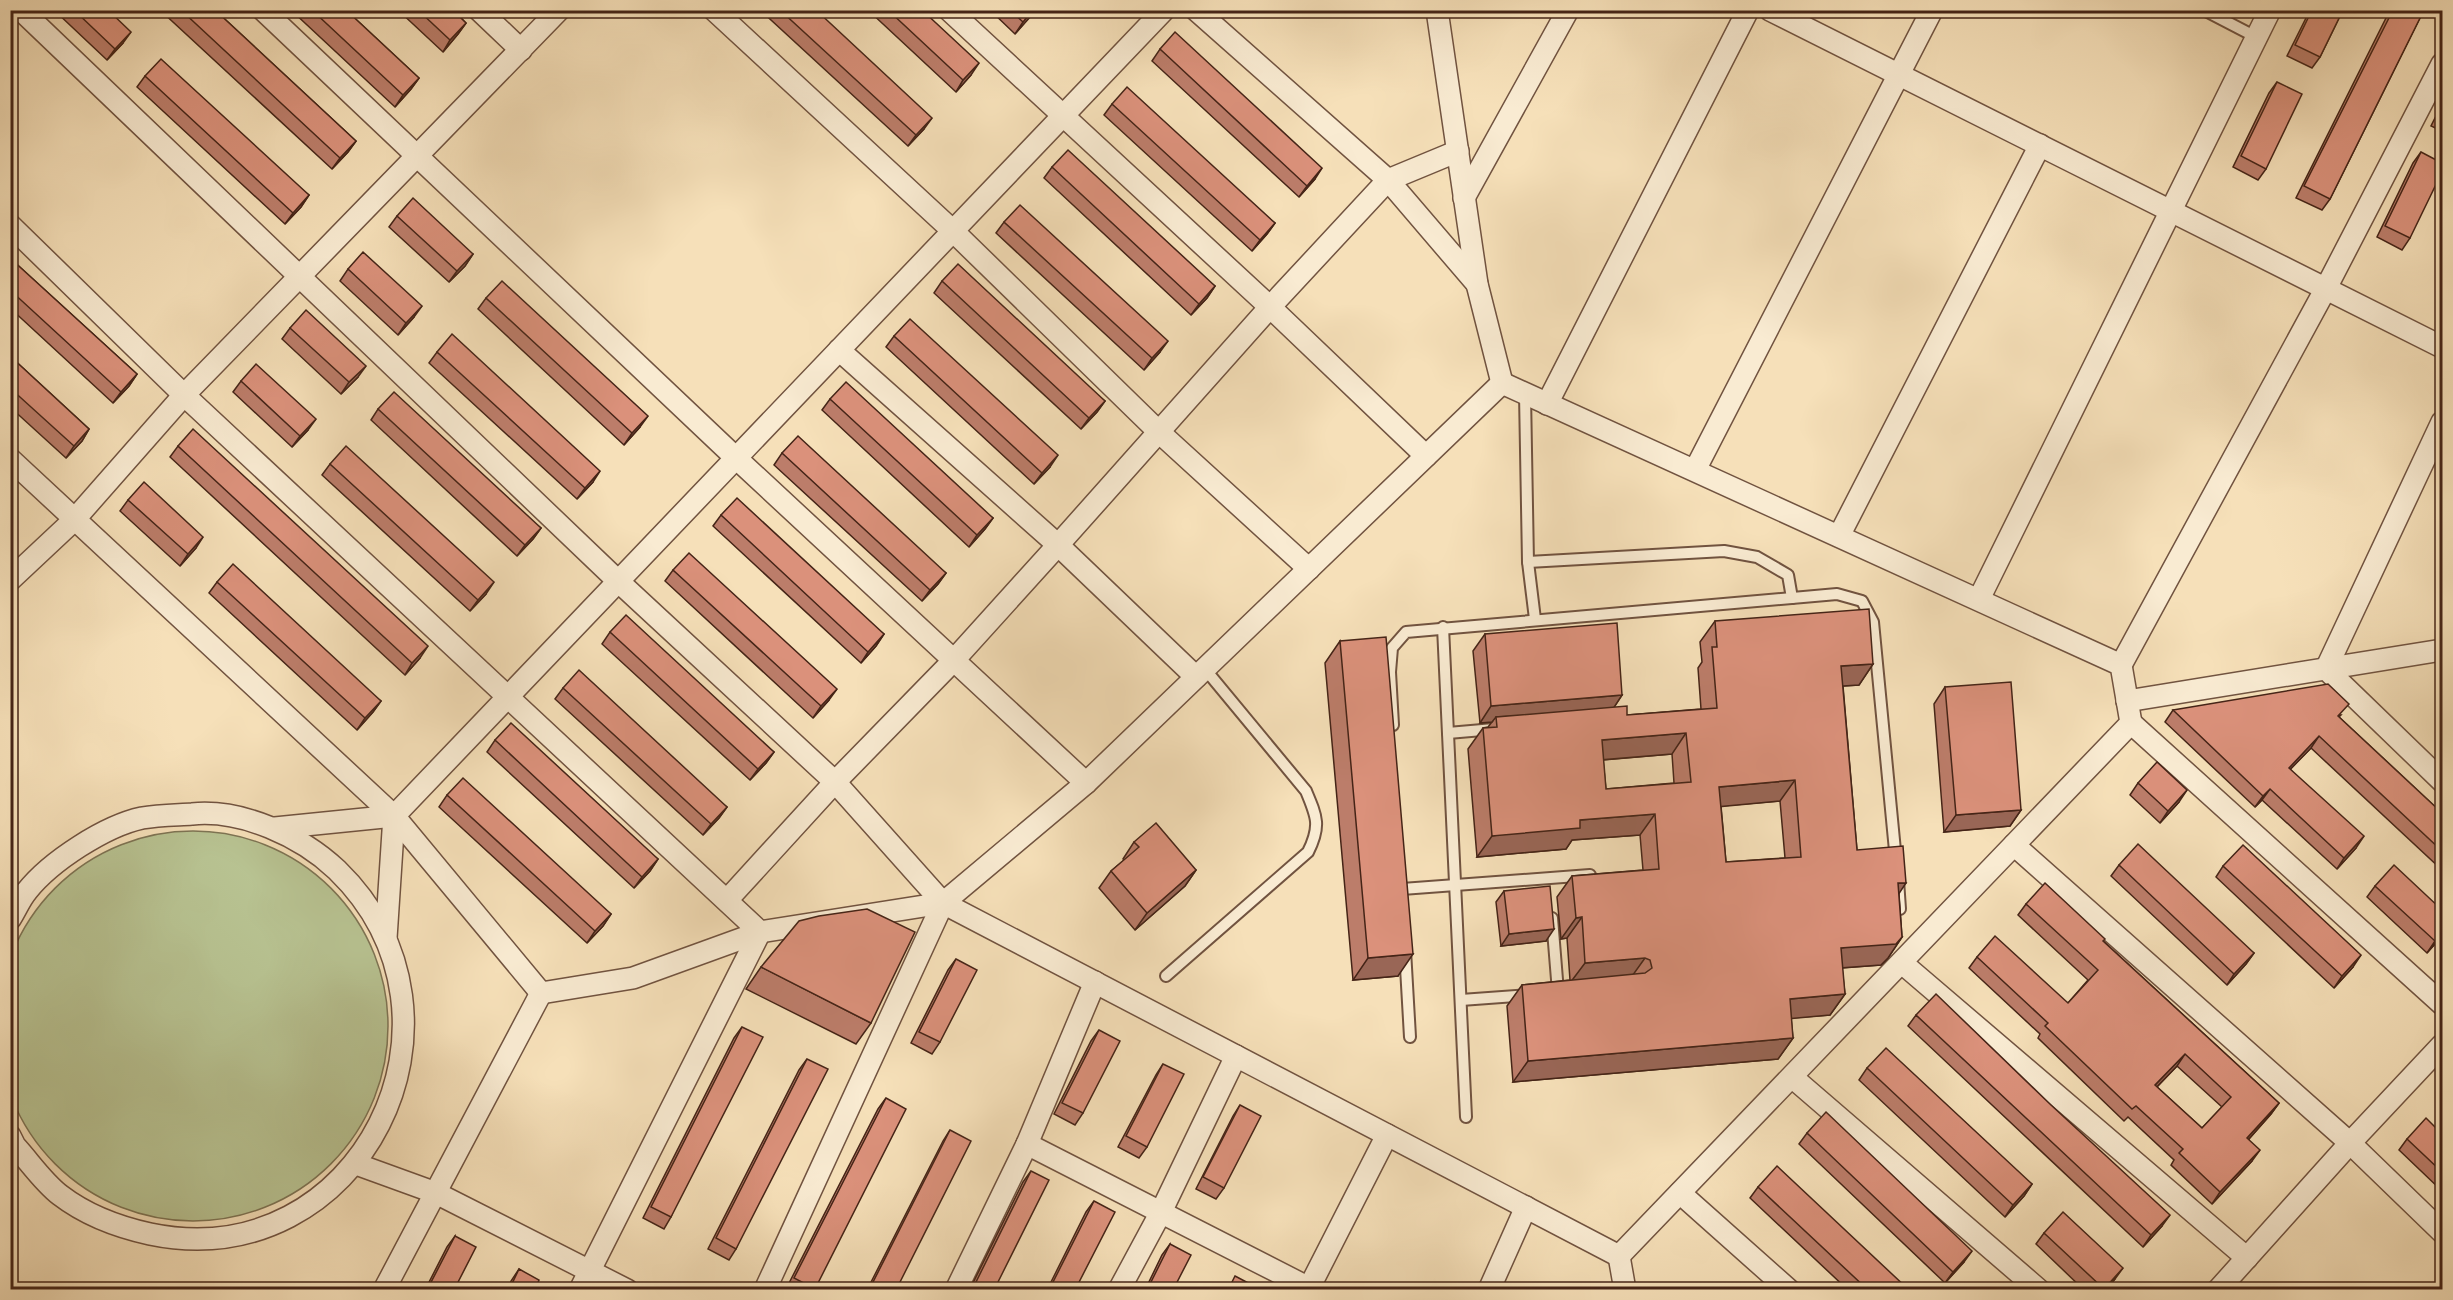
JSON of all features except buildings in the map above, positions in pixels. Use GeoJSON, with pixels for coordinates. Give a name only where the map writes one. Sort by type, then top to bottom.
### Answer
{"type":"FeatureCollection","features":[{"type":"Feature","properties":{"kind":"street"},"geometry":{"type":"LineString","coordinates":[[21,10],[619,582],[835,782],[943,903],[1619,1256]]}},
{"type":"Feature","properties":{"kind":"street"},"geometry":{"type":"LineString","coordinates":[[263,10],[736,458],[1086,783]]}},
{"type":"Feature","properties":{"kind":"street"},"geometry":{"type":"LineString","coordinates":[[479,10],[521,50]]}},
{"type":"Feature","properties":{"kind":"street"},"geometry":{"type":"LineString","coordinates":[[10,580],[74,520],[184,394],[559,10]]}},
{"type":"Feature","properties":{"kind":"street"},"geometry":{"type":"LineString","coordinates":[[714,10],[953,231],[1160,433],[1309,569]]}},
{"type":"Feature","properties":{"kind":"street"},"geometry":{"type":"LineString","coordinates":[[949,10],[1064,114],[1426,456]]}},
{"type":"Feature","properties":{"kind":"street"},"geometry":{"type":"LineString","coordinates":[[387,938],[394,816],[1164,10]]}},
{"type":"Feature","properties":{"kind":"street"},"geometry":{"type":"LineString","coordinates":[[1196,10],[1388,180],[1477,284]]}},
{"type":"Feature","properties":{"kind":"street"},"geometry":{"type":"LineString","coordinates":[[1437,10],[1477,284],[1502,383]]}},
{"type":"Feature","properties":{"kind":"street"},"geometry":{"type":"LineString","coordinates":[[1464,198],[1568,10]]}},
{"type":"Feature","properties":{"kind":"street"},"geometry":{"type":"LineString","coordinates":[[1547,404],[1748,10]]}},
{"type":"Feature","properties":{"kind":"street"},"geometry":{"type":"LineString","coordinates":[[1770,10],[2442,347]]}},
{"type":"Feature","properties":{"kind":"street"},"geometry":{"type":"LineString","coordinates":[[1695,471],[1932,10]]}},
{"type":"Feature","properties":{"kind":"street"},"geometry":{"type":"LineString","coordinates":[[1979,599],[2270,10]]}},
{"type":"Feature","properties":{"kind":"street"},"geometry":{"type":"LineString","coordinates":[[2442,64],[2325,290],[2121,665],[2131,723],[2442,1004]]}},
{"type":"Feature","properties":{"kind":"street"},"geometry":{"type":"LineString","coordinates":[[1839,536],[2040,145]]}},
{"type":"Feature","properties":{"kind":"street"},"geometry":{"type":"LineString","coordinates":[[729,899],[835,782],[954,660],[1160,433],[1270,307],[1388,180],[1458,151]]}},
{"type":"Feature","properties":{"kind":"street"},"geometry":{"type":"LineString","coordinates":[[10,225],[184,394],[507,698],[729,899],[760,932]]}},
{"type":"Feature","properties":{"kind":"street"},"geometry":{"type":"LineString","coordinates":[[839,350],[1201,673]]}},
{"type":"Feature","properties":{"kind":"street"},"geometry":{"type":"LineString","coordinates":[[1502,383],[2121,665]]}},
{"type":"Feature","properties":{"kind":"street"},"geometry":{"type":"LineString","coordinates":[[765,1290],[943,903],[1086,783],[1502,383]]}},
{"type":"Feature","properties":{"kind":"street"},"geometry":{"type":"LineString","coordinates":[[2326,669],[2442,422]]}},
{"type":"Feature","properties":{"kind":"street"},"geometry":{"type":"LineString","coordinates":[[10,459],[394,816],[541,993]]}},
{"type":"Feature","properties":{"kind":"street"},"geometry":{"type":"LineString","coordinates":[[2127,701],[2442,650]]}},
{"type":"Feature","properties":{"kind":"street"},"geometry":{"type":"LineString","coordinates":[[2326,669],[2442,781]]}},
{"type":"Feature","properties":{"kind":"street"},"geometry":{"type":"LineString","coordinates":[[1619,1256],[2131,723]]}},
{"type":"Feature","properties":{"kind":"street"},"geometry":{"type":"LineString","coordinates":[[10,919],[27,891],[78,845],[141,818],[208,812],[275,828],[321,855],[359,892],[387,938],[403,995],[403,1055],[387,1112],[356,1164],[307,1207],[246,1234],[181,1240],[117,1227],[59,1194],[15,1146],[10,1136]]}},
{"type":"Feature","properties":{"kind":"street"},"geometry":{"type":"LineString","coordinates":[[275,828],[394,816]]}},
{"type":"Feature","properties":{"kind":"street"},"geometry":{"type":"LineString","coordinates":[[2014,845],[2350,1143],[2442,1232]]}},
{"type":"Feature","properties":{"kind":"street"},"geometry":{"type":"LineString","coordinates":[[541,993],[633,978],[760,932],[943,903]]}},
{"type":"Feature","properties":{"kind":"street"},"geometry":{"type":"LineString","coordinates":[[584,1280],[760,932]]}},
{"type":"Feature","properties":{"kind":"street"},"geometry":{"type":"LineString","coordinates":[[1902,963],[2247,1258]]}},
{"type":"Feature","properties":{"kind":"street"},"geometry":{"type":"LineString","coordinates":[[956,1290],[1028,1144],[1095,982]]}},
{"type":"Feature","properties":{"kind":"street"},"geometry":{"type":"LineString","coordinates":[[384,1290],[541,993]]}},
{"type":"Feature","properties":{"kind":"street"},"geometry":{"type":"LineString","coordinates":[[2218,1290],[2442,1045]]}},
{"type":"Feature","properties":{"kind":"street"},"geometry":{"type":"LineString","coordinates":[[1119,1290],[1161,1212],[1236,1056]]}},
{"type":"Feature","properties":{"kind":"street"},"geometry":{"type":"LineString","coordinates":[[1792,1077],[2039,1290]]}},
{"type":"Feature","properties":{"kind":"street"},"geometry":{"type":"LineString","coordinates":[[1028,1144],[1310,1289],[1387,1135]]}},
{"type":"Feature","properties":{"kind":"street"},"geometry":{"type":"LineString","coordinates":[[356,1164],[436,1193],[584,1280],[627,1290]]}},
{"type":"Feature","properties":{"kind":"street"},"geometry":{"type":"LineString","coordinates":[[1680,1193],[1789,1290]]}},
{"type":"Feature","properties":{"kind":"street"},"geometry":{"type":"LineString","coordinates":[[1489,1290],[1526,1208]]}},
{"type":"Feature","properties":{"kind":"street"},"geometry":{"type":"LineString","coordinates":[[1619,1256],[1625,1290]]}},
{"type":"Feature","properties":{"kind":"lane"},"geometry":{"type":"LineString","coordinates":[[2204,10],[2256,37]]}},
{"type":"Feature","properties":{"kind":"lane"},"geometry":{"type":"LineString","coordinates":[[1525,394],[1528,562],[1534,620]]}},
{"type":"Feature","properties":{"kind":"lane"},"geometry":{"type":"LineString","coordinates":[[1528,562],[1724,551],[1756,557],[1788,575],[1792,598]]}},
{"type":"Feature","properties":{"kind":"lane"},"geometry":{"type":"LineString","coordinates":[[1394,741],[1390,672],[1392,648],[1406,632],[1838,594],[1862,601],[1873,622],[1900,909]]}},
{"type":"Feature","properties":{"kind":"lane"},"geometry":{"type":"LineString","coordinates":[[1443,627],[1466,1117]]}},
{"type":"Feature","properties":{"kind":"lane"},"geometry":{"type":"LineString","coordinates":[[1166,976],[1308,852],[1317,834],[1315,812],[1306,791],[1201,673]]}},
{"type":"Feature","properties":{"kind":"lane"},"geometry":{"type":"LineString","coordinates":[[1448,733],[1507,728]]}},
{"type":"Feature","properties":{"kind":"lane"},"geometry":{"type":"LineString","coordinates":[[1402,889],[1456,885],[1549,889],[1600,874]]}},
{"type":"Feature","properties":{"kind":"lane"},"geometry":{"type":"LineString","coordinates":[[1461,1000],[1552,993],[1549,889]]}},
{"type":"Feature","properties":{"kind":"lane"},"geometry":{"type":"LineString","coordinates":[[1404,935],[1410,1037]]}},
{"type":"Feature","properties":{"kind":"green space"},"geometry":{"type":"Polygon","coordinates":[[[193,831],[231,835],[267,846],[301,864],[331,888],[355,918],[373,952],[384,988],[388,1026],[384,1064],[373,1100],[355,1134],[331,1164],[301,1188],[267,1206],[231,1217],[193,1221],[155,1217],[119,1206],[85,1188],[55,1164],[31,1134],[13,1100],[2,1064],[-2,1026],[2,988],[13,952],[31,918],[55,888],[85,864],[119,846],[155,835],[193,831]]]}}]}
